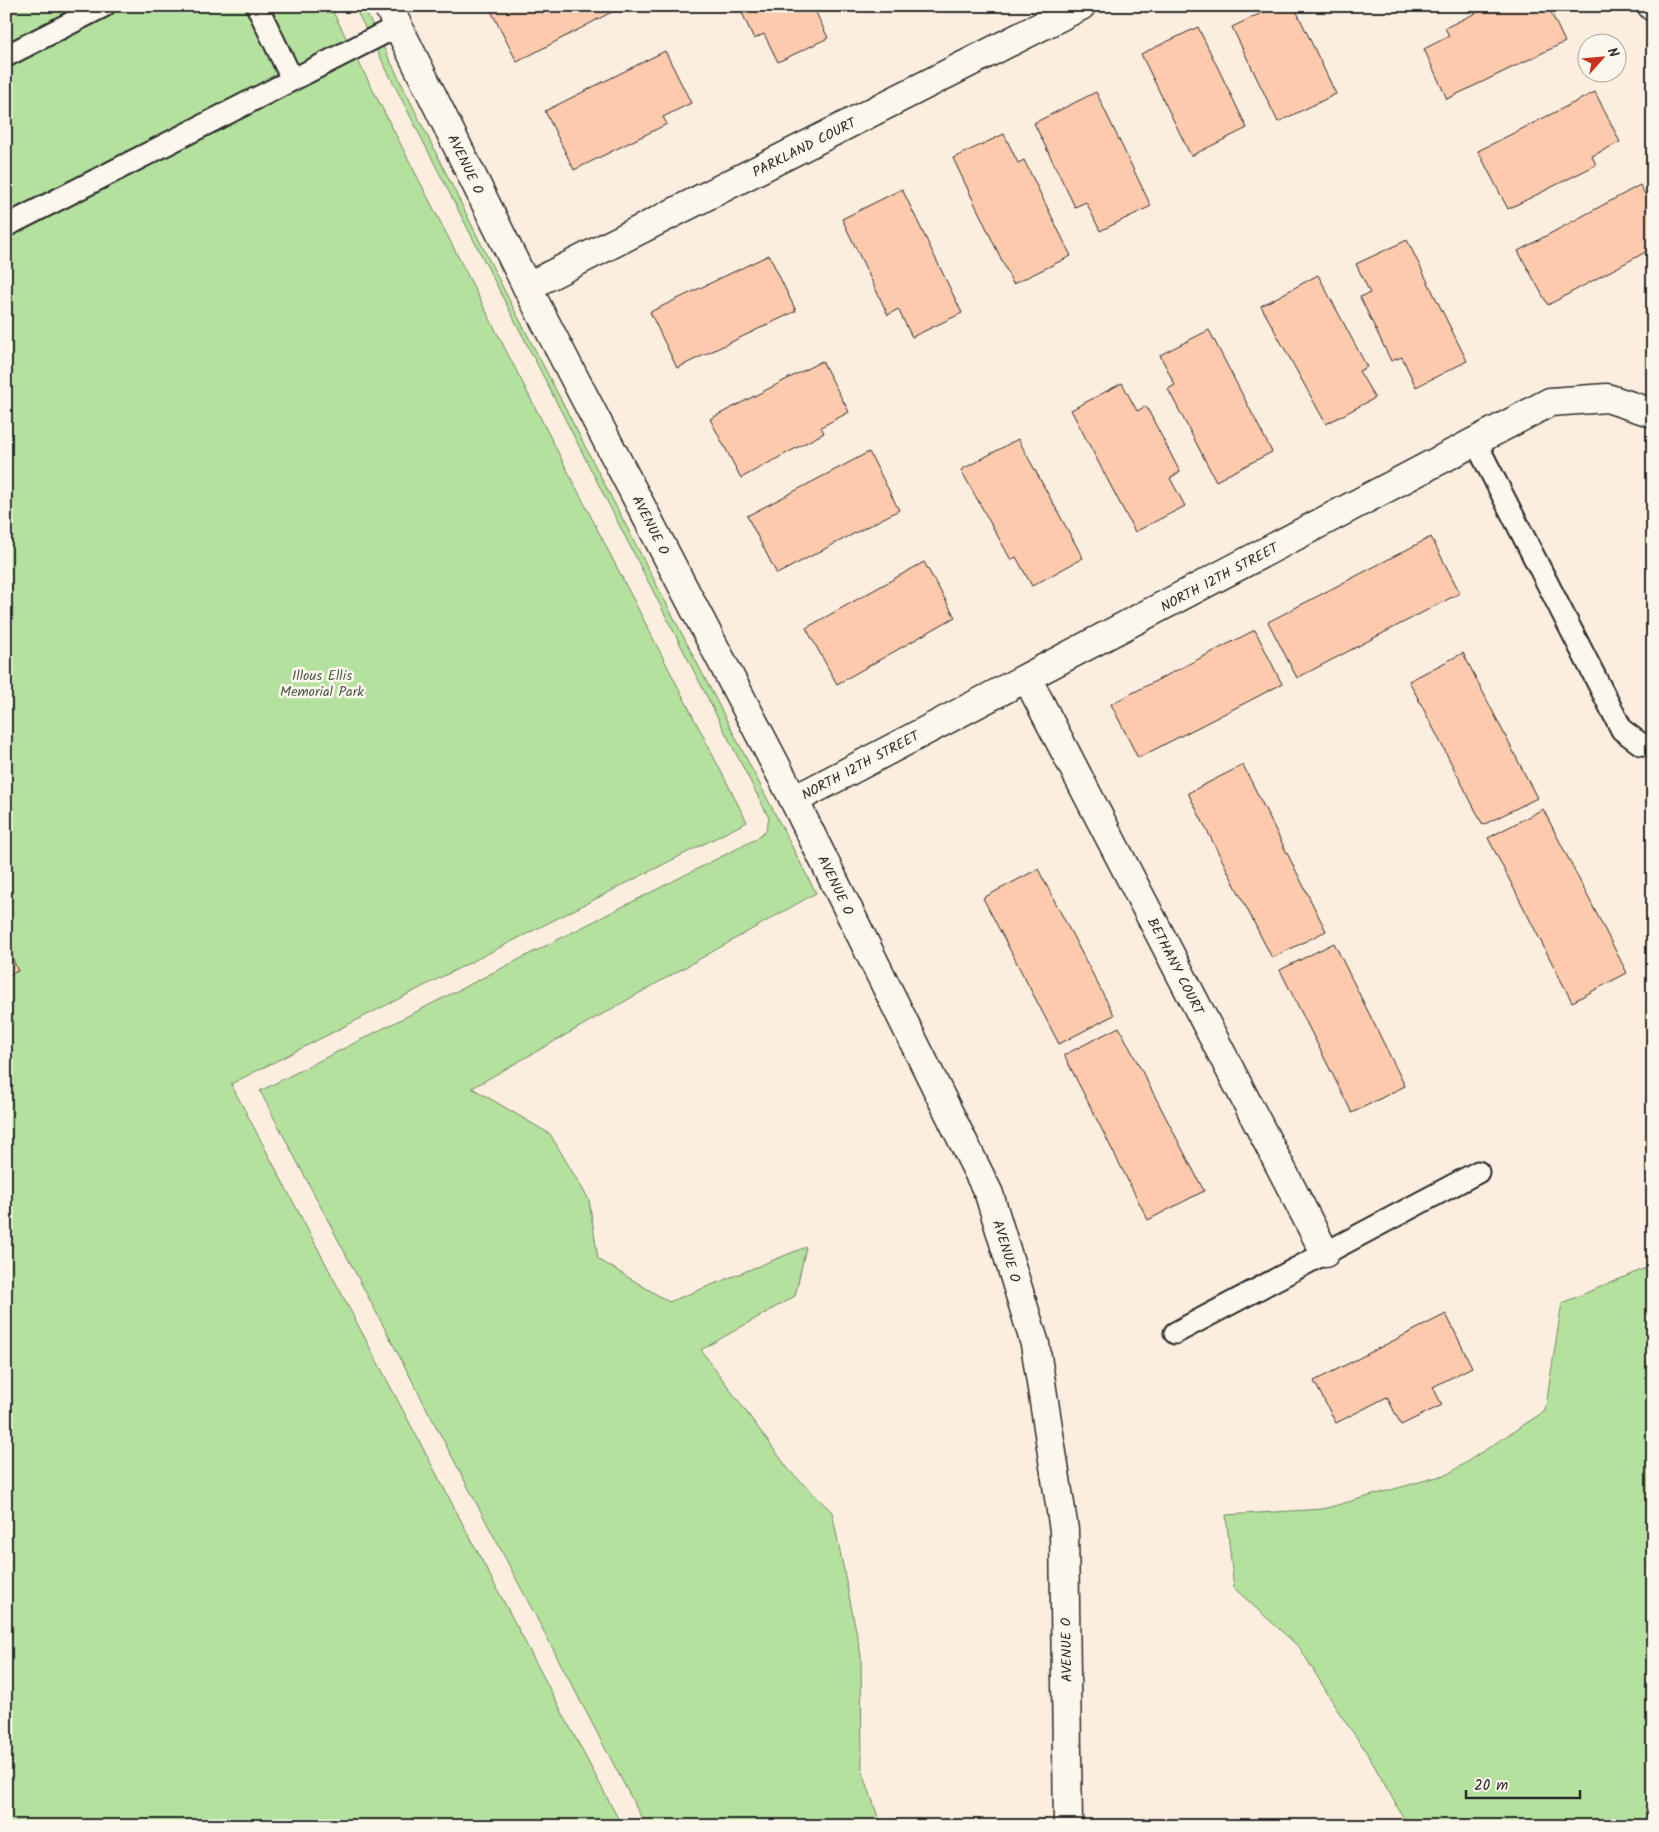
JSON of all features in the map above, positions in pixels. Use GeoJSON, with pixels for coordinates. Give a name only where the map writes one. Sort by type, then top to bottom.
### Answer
{"type":"FeatureCollection","features":[{"type":"Feature","properties":{"kind":"street","name":"PARKLAND COURT"},"geometry":{"type":"LineString","coordinates":[[527,287],[1081,6]]}},
{"type":"Feature","properties":{"kind":"street","name":"AVENUE O"},"geometry":{"type":"LineString","coordinates":[[393,16],[527,287],[794,800],[989,1194],[1035,1344],[1064,1530],[1068,1826]]}},
{"type":"Feature","properties":{"kind":"street","name":"NORTH 12TH STREET"},"geometry":{"type":"LineString","coordinates":[[794,800],[1550,402],[1607,398],[1653,412]]}},
{"type":"Feature","properties":{"kind":"street","name":"BETHANY COURT"},"geometry":{"type":"LineString","coordinates":[[1027,678],[1325,1253]]}},
{"type":"Feature","properties":{"kind":"lane"},"geometry":{"type":"LineString","coordinates":[[6,56],[104,6]]}},
{"type":"Feature","properties":{"kind":"lane"},"geometry":{"type":"LineString","coordinates":[[257,6],[292,79]]}},
{"type":"Feature","properties":{"kind":"lane"},"geometry":{"type":"LineString","coordinates":[[6,226],[292,79],[393,16]]}},
{"type":"Feature","properties":{"kind":"lane"},"geometry":{"type":"LineString","coordinates":[[1475,442],[1622,730],[1641,744],[1653,744]]}},
{"type":"Feature","properties":{"kind":"lane"},"geometry":{"type":"LineString","coordinates":[[1175,1333],[1478,1172]]}},
{"type":"Feature","properties":{"kind":"green space","name":"Illous Ellis Memorial Park"},"geometry":{"type":"Polygon","coordinates":[[[6,6],[330,6],[747,822],[231,1084],[622,1826],[6,1826],[6,6]]]}},
{"type":"Feature","properties":{"kind":"green space"},"geometry":{"type":"Polygon","coordinates":[[[354,6],[363,6],[499,280],[816,893],[472,1088],[550,1134],[589,1200],[598,1259],[669,1302],[806,1247],[795,1296],[701,1350],[789,1470],[832,1512],[861,1655],[862,1769],[881,1826],[646,1826],[260,1091],[756,839],[766,830],[769,818],[354,6]]]}},
{"type":"Feature","properties":{"kind":"green space"},"geometry":{"type":"Polygon","coordinates":[[[1653,1265],[1653,1826],[1408,1826],[1366,1751],[1340,1714],[1300,1648],[1234,1588],[1226,1515],[1323,1509],[1448,1474],[1545,1411],[1562,1303],[1653,1265]]]}},
{"type":"Feature","properties":{"kind":"building"},"geometry":{"type":"Polygon","coordinates":[[[490,6],[623,6],[517,62],[490,6]]]}},
{"type":"Feature","properties":{"kind":"building"},"geometry":{"type":"Polygon","coordinates":[[[739,6],[813,6],[828,38],[778,62],[764,34],[754,39],[739,6]]]}},
{"type":"Feature","properties":{"kind":"building"},"geometry":{"type":"Polygon","coordinates":[[[1276,6],[1294,6],[1336,94],[1278,122],[1232,27],[1276,6]]]}},
{"type":"Feature","properties":{"kind":"building"},"geometry":{"type":"Polygon","coordinates":[[[1490,6],[1548,6],[1565,42],[1447,99],[1424,49],[1449,36],[1445,28],[1490,6]]]}},
{"type":"Feature","properties":{"kind":"building"},"geometry":{"type":"Polygon","coordinates":[[[1198,27],[1247,128],[1191,156],[1141,54],[1198,27]]]}},
{"type":"Feature","properties":{"kind":"building"},"geometry":{"type":"Polygon","coordinates":[[[665,51],[691,103],[663,117],[667,124],[574,170],[545,111],[665,51]]]}},
{"type":"Feature","properties":{"kind":"building"},"geometry":{"type":"Polygon","coordinates":[[[1096,92],[1151,206],[1100,231],[1086,202],[1075,207],[1034,123],[1096,92]]]}},
{"type":"Feature","properties":{"kind":"building"},"geometry":{"type":"Polygon","coordinates":[[[1595,92],[1620,142],[1592,156],[1596,165],[1508,209],[1478,151],[1595,92]]]}},
{"type":"Feature","properties":{"kind":"building"},"geometry":{"type":"Polygon","coordinates":[[[1004,134],[1018,163],[1024,160],[1071,256],[1013,284],[953,158],[1004,134]]]}},
{"type":"Feature","properties":{"kind":"building"},"geometry":{"type":"Polygon","coordinates":[[[1640,185],[1653,209],[1653,248],[1548,305],[1518,251],[1640,185]]]}},
{"type":"Feature","properties":{"kind":"building"},"geometry":{"type":"Polygon","coordinates":[[[902,189],[962,313],[912,337],[898,309],[888,315],[842,219],[902,189]]]}},
{"type":"Feature","properties":{"kind":"building"},"geometry":{"type":"Polygon","coordinates":[[[1407,240],[1467,361],[1416,387],[1402,357],[1391,361],[1360,297],[1370,293],[1356,264],[1407,240]]]}},
{"type":"Feature","properties":{"kind":"building"},"geometry":{"type":"Polygon","coordinates":[[[769,255],[796,311],[677,368],[650,312],[769,255]]]}},
{"type":"Feature","properties":{"kind":"building"},"geometry":{"type":"Polygon","coordinates":[[[1318,275],[1367,367],[1359,371],[1375,398],[1326,424],[1261,306],[1318,275]]]}},
{"type":"Feature","properties":{"kind":"building"},"geometry":{"type":"Polygon","coordinates":[[[1209,330],[1272,452],[1216,481],[1168,389],[1175,385],[1160,355],[1209,330]]]}},
{"type":"Feature","properties":{"kind":"building"},"geometry":{"type":"Polygon","coordinates":[[[822,361],[849,412],[821,427],[824,433],[741,478],[710,419],[822,361]]]}},
{"type":"Feature","properties":{"kind":"building"},"geometry":{"type":"Polygon","coordinates":[[[1122,383],[1137,411],[1146,406],[1180,472],[1170,478],[1185,506],[1135,532],[1071,410],[1122,383]]]}},
{"type":"Feature","properties":{"kind":"building"},"geometry":{"type":"Polygon","coordinates":[[[1018,439],[1083,558],[1032,586],[1016,557],[1011,560],[961,470],[1018,439]]]}},
{"type":"Feature","properties":{"kind":"building"},"geometry":{"type":"Polygon","coordinates":[[[869,452],[899,510],[777,574],[747,516],[869,452]]]}},
{"type":"Feature","properties":{"kind":"building"},"geometry":{"type":"Polygon","coordinates":[[[1431,537],[1460,593],[1297,678],[1268,622],[1431,537]]]}},
{"type":"Feature","properties":{"kind":"building"},"geometry":{"type":"Polygon","coordinates":[[[924,562],[955,617],[837,684],[806,628],[924,562]]]}},
{"type":"Feature","properties":{"kind":"building"},"geometry":{"type":"Polygon","coordinates":[[[1255,630],[1282,684],[1138,758],[1111,704],[1255,630]]]}},
{"type":"Feature","properties":{"kind":"building"},"geometry":{"type":"Polygon","coordinates":[[[1463,653],[1537,798],[1483,825],[1409,681],[1463,653]]]}},
{"type":"Feature","properties":{"kind":"building"},"geometry":{"type":"Polygon","coordinates":[[[1243,765],[1326,931],[1272,958],[1188,793],[1243,765]]]}},
{"type":"Feature","properties":{"kind":"building"},"geometry":{"type":"Polygon","coordinates":[[[1543,809],[1627,973],[1572,1002],[1488,838],[1543,809]]]}},
{"type":"Feature","properties":{"kind":"building"},"geometry":{"type":"Polygon","coordinates":[[[1038,869],[1114,1015],[1059,1044],[983,898],[1038,869]]]}},
{"type":"Feature","properties":{"kind":"building"},"geometry":{"type":"Polygon","coordinates":[[[1334,943],[1405,1086],[1352,1113],[1280,970],[1334,943]]]}},
{"type":"Feature","properties":{"kind":"building"},"geometry":{"type":"Polygon","coordinates":[[[6,945],[18,971],[6,976],[6,945]]]}},
{"type":"Feature","properties":{"kind":"building"},"geometry":{"type":"Polygon","coordinates":[[[1119,1027],[1204,1191],[1148,1220],[1064,1055],[1119,1027]]]}},
{"type":"Feature","properties":{"kind":"building"},"geometry":{"type":"Polygon","coordinates":[[[1446,1314],[1472,1367],[1433,1387],[1442,1405],[1401,1425],[1387,1397],[1336,1423],[1314,1381],[1446,1314]]]}}]}
